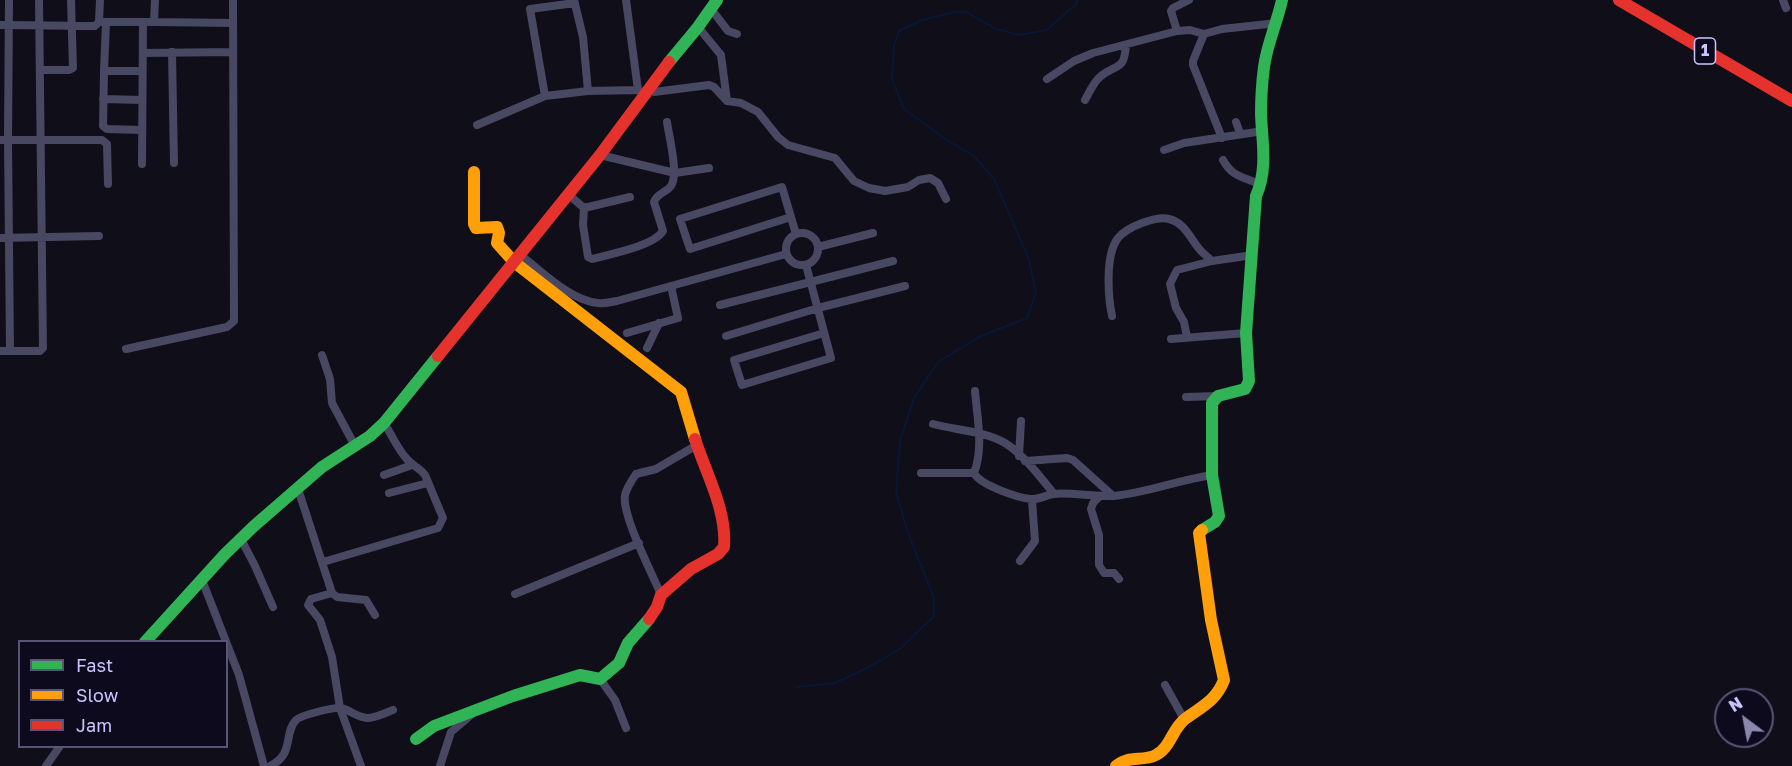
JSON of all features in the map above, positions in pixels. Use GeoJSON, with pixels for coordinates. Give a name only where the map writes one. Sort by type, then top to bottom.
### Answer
{"type":"FeatureCollection","features":[{"type":"Feature","properties":{"kind":"main road"},"geometry":{"type":"LineString","coordinates":[[1116,766],[1125,759],[1155,761],[1184,719],[1194,715],[1203,707],[1222,687],[1224,680],[1211,620],[1199,533],[1200,530],[1219,519],[1218,500],[1212,475],[1212,403],[1218,396],[1248,386],[1246,333],[1256,196],[1261,184],[1264,163],[1261,112],[1264,66],[1282,0]]}},
{"type":"Feature","properties":{"kind":"main road","name":"1"},"geometry":{"type":"LineString","coordinates":[[1619,0],[1792,101]]}},
{"type":"Feature","properties":{"kind":"main road"},"geometry":{"type":"LineString","coordinates":[[147,640],[241,539],[322,467],[356,446],[384,423],[600,156],[644,91],[699,27],[714,5]]}},
{"type":"Feature","properties":{"kind":"main road"},"geometry":{"type":"LineString","coordinates":[[416,739],[434,726],[580,675],[600,679],[619,663],[628,643],[648,621],[662,595],[691,569],[718,554],[724,547],[725,536],[721,515],[681,392],[497,243],[499,231],[497,227],[479,229],[474,224],[474,172]]}},
{"type":"Feature","properties":{"kind":"street"},"geometry":{"type":"LineString","coordinates":[[9,0],[5,25],[4,239],[10,351]]}},
{"type":"Feature","properties":{"kind":"street"},"geometry":{"type":"LineString","coordinates":[[0,351],[40,351],[43,348],[39,0]]}},
{"type":"Feature","properties":{"kind":"street"},"geometry":{"type":"LineString","coordinates":[[40,70],[73,68],[71,0]]}},
{"type":"Feature","properties":{"kind":"street"},"geometry":{"type":"LineString","coordinates":[[100,0],[104,71],[101,123],[104,128],[142,130]]}},
{"type":"Feature","properties":{"kind":"street"},"geometry":{"type":"LineString","coordinates":[[154,22],[155,0]]}},
{"type":"Feature","properties":{"kind":"street"},"geometry":{"type":"LineString","coordinates":[[126,349],[227,327],[234,321],[233,0]]}},
{"type":"Feature","properties":{"kind":"street"},"geometry":{"type":"LineString","coordinates":[[626,0],[644,91]]}},
{"type":"Feature","properties":{"kind":"street"},"geometry":{"type":"LineString","coordinates":[[1177,31],[1171,11],[1189,0]]}},
{"type":"Feature","properties":{"kind":"street"},"geometry":{"type":"LineString","coordinates":[[545,96],[530,9],[574,2],[583,37],[588,91]]}},
{"type":"Feature","properties":{"kind":"street"},"geometry":{"type":"LineString","coordinates":[[714,5],[728,31],[737,34]]}},
{"type":"Feature","properties":{"kind":"street"},"geometry":{"type":"LineString","coordinates":[[5,25],[94,26],[103,22],[233,23]]}},
{"type":"Feature","properties":{"kind":"street"},"geometry":{"type":"LineString","coordinates":[[142,164],[143,22]]}},
{"type":"Feature","properties":{"kind":"street"},"geometry":{"type":"LineString","coordinates":[[1047,80],[1074,61],[1093,53],[1177,31],[1190,30],[1204,34],[1222,29],[1277,23]]}},
{"type":"Feature","properties":{"kind":"street"},"geometry":{"type":"LineString","coordinates":[[699,27],[721,55],[727,101]]}},
{"type":"Feature","properties":{"kind":"street"},"geometry":{"type":"LineString","coordinates":[[1204,34],[1193,65],[1222,138]]}},
{"type":"Feature","properties":{"kind":"street"},"geometry":{"type":"LineString","coordinates":[[1085,100],[1100,76],[1122,65],[1126,45]]}},
{"type":"Feature","properties":{"kind":"street"},"geometry":{"type":"LineString","coordinates":[[172,52],[174,163]]}},
{"type":"Feature","properties":{"kind":"street"},"geometry":{"type":"LineString","coordinates":[[143,53],[233,52]]}},
{"type":"Feature","properties":{"kind":"street"},"geometry":{"type":"LineString","coordinates":[[104,71],[142,71]]}},
{"type":"Feature","properties":{"kind":"street"},"geometry":{"type":"LineString","coordinates":[[477,125],[545,96],[588,91],[654,92],[710,85],[727,101],[741,103],[759,112],[778,137],[788,145],[835,158],[854,182],[885,191],[908,187],[919,180],[930,178],[938,183],[946,199]]}},
{"type":"Feature","properties":{"kind":"street"},"geometry":{"type":"LineString","coordinates":[[103,99],[142,100]]}},
{"type":"Feature","properties":{"kind":"street"},"geometry":{"type":"LineString","coordinates":[[568,194],[584,208],[584,232],[588,257],[592,259],[649,242],[659,236],[663,231],[654,202],[672,185],[675,173],[667,122]]}},
{"type":"Feature","properties":{"kind":"street"},"geometry":{"type":"LineString","coordinates":[[1236,122],[1240,133]]}},
{"type":"Feature","properties":{"kind":"street"},"geometry":{"type":"LineString","coordinates":[[1164,150],[1184,143],[1263,131]]}},
{"type":"Feature","properties":{"kind":"street"},"geometry":{"type":"LineString","coordinates":[[4,140],[105,141],[108,184]]}},
{"type":"Feature","properties":{"kind":"street"},"geometry":{"type":"LineString","coordinates":[[600,156],[675,173],[709,168]]}},
{"type":"Feature","properties":{"kind":"street"},"geometry":{"type":"LineString","coordinates":[[1223,160],[1228,170],[1234,175],[1261,184]]}},
{"type":"Feature","properties":{"kind":"street"},"geometry":{"type":"LineString","coordinates":[[791,217],[690,249],[680,219],[782,187],[791,217],[796,234]]}},
{"type":"Feature","properties":{"kind":"street"},"geometry":{"type":"LineString","coordinates":[[584,208],[630,197]]}},
{"type":"Feature","properties":{"kind":"street"},"geometry":{"type":"LineString","coordinates":[[1112,316],[1109,304],[1112,250],[1119,237],[1135,226],[1155,218],[1170,219],[1183,226],[1212,261]]}},
{"type":"Feature","properties":{"kind":"street"},"geometry":{"type":"LineString","coordinates":[[802,232],[810,235],[818,247],[816,257],[806,265],[793,263],[786,254],[788,240],[796,234],[802,232]]}},
{"type":"Feature","properties":{"kind":"street"},"geometry":{"type":"LineString","coordinates":[[818,247],[873,233]]}},
{"type":"Feature","properties":{"kind":"street"},"geometry":{"type":"LineString","coordinates":[[4,239],[99,236]]}},
{"type":"Feature","properties":{"kind":"street"},"geometry":{"type":"LineString","coordinates":[[516,258],[585,300],[600,304],[786,254]]}},
{"type":"Feature","properties":{"kind":"street"},"geometry":{"type":"LineString","coordinates":[[1187,337],[1184,322],[1176,309],[1170,284],[1177,270],[1212,261],[1253,255]]}},
{"type":"Feature","properties":{"kind":"street"},"geometry":{"type":"LineString","coordinates":[[720,305],[893,261]]}},
{"type":"Feature","properties":{"kind":"street"},"geometry":{"type":"LineString","coordinates":[[806,265],[831,358],[742,385],[734,360],[824,333]]}},
{"type":"Feature","properties":{"kind":"street"},"geometry":{"type":"LineString","coordinates":[[627,333],[678,318],[671,286]]}},
{"type":"Feature","properties":{"kind":"street"},"geometry":{"type":"LineString","coordinates":[[726,336],[818,308],[905,286]]}},
{"type":"Feature","properties":{"kind":"street"},"geometry":{"type":"LineString","coordinates":[[647,348],[659,323]]}},
{"type":"Feature","properties":{"kind":"street"},"geometry":{"type":"LineString","coordinates":[[1171,339],[1246,333]]}},
{"type":"Feature","properties":{"kind":"street"},"geometry":{"type":"LineString","coordinates":[[322,355],[330,379],[332,403],[356,446]]}},
{"type":"Feature","properties":{"kind":"street"},"geometry":{"type":"LineString","coordinates":[[974,473],[977,465],[979,435],[975,391]]}},
{"type":"Feature","properties":{"kind":"street"},"geometry":{"type":"LineString","coordinates":[[1186,397],[1218,396]]}},
{"type":"Feature","properties":{"kind":"street"},"geometry":{"type":"LineString","coordinates":[[1022,420],[1022,459]]}},
{"type":"Feature","properties":{"kind":"street"},"geometry":{"type":"LineString","coordinates":[[322,562],[438,528],[443,518],[421,469],[412,465],[406,458],[384,423]]}},
{"type":"Feature","properties":{"kind":"street"},"geometry":{"type":"LineString","coordinates":[[933,424],[1006,444],[1054,494]]}},
{"type":"Feature","properties":{"kind":"street"},"geometry":{"type":"LineString","coordinates":[[662,595],[629,520],[625,502],[626,494],[636,474],[656,469],[697,445]]}},
{"type":"Feature","properties":{"kind":"street"},"geometry":{"type":"LineString","coordinates":[[1022,459],[1067,458],[1073,460],[1113,496]]}},
{"type":"Feature","properties":{"kind":"street"},"geometry":{"type":"LineString","coordinates":[[384,475],[412,465]]}},
{"type":"Feature","properties":{"kind":"street"},"geometry":{"type":"LineString","coordinates":[[921,473],[974,473]]}},
{"type":"Feature","properties":{"kind":"street"},"geometry":{"type":"LineString","coordinates":[[974,473],[978,479],[989,486],[1032,500],[1054,494],[1113,496],[1212,475]]}},
{"type":"Feature","properties":{"kind":"street"},"geometry":{"type":"LineString","coordinates":[[389,493],[428,483]]}},
{"type":"Feature","properties":{"kind":"street"},"geometry":{"type":"LineString","coordinates":[[298,489],[332,593],[337,597],[366,600],[375,615]]}},
{"type":"Feature","properties":{"kind":"street"},"geometry":{"type":"LineString","coordinates":[[1101,496],[1093,503],[1091,510],[1099,535],[1099,565],[1104,573],[1114,573],[1119,579]]}},
{"type":"Feature","properties":{"kind":"street"},"geometry":{"type":"LineString","coordinates":[[1020,561],[1035,541],[1032,500]]}},
{"type":"Feature","properties":{"kind":"street"},"geometry":{"type":"LineString","coordinates":[[241,539],[273,607]]}},
{"type":"Feature","properties":{"kind":"street"},"geometry":{"type":"LineString","coordinates":[[514,594],[639,543]]}},
{"type":"Feature","properties":{"kind":"street"},"geometry":{"type":"LineString","coordinates":[[202,580],[225,640]]}},
{"type":"Feature","properties":{"kind":"street"},"geometry":{"type":"LineString","coordinates":[[332,593],[311,599],[308,605],[320,620],[332,657],[340,708],[361,766]]}},
{"type":"Feature","properties":{"kind":"street"},"geometry":{"type":"LineString","coordinates":[[228,647],[239,675],[264,766]]}},
{"type":"Feature","properties":{"kind":"street"},"geometry":{"type":"LineString","coordinates":[[600,679],[615,700],[626,728]]}},
{"type":"Feature","properties":{"kind":"street"},"geometry":{"type":"LineString","coordinates":[[1165,685],[1184,719]]}},
{"type":"Feature","properties":{"kind":"street"},"geometry":{"type":"LineString","coordinates":[[270,766],[279,762],[289,745],[291,732],[297,719],[305,715],[340,708],[360,717],[370,718],[393,710]]}},
{"type":"Feature","properties":{"kind":"street"},"geometry":{"type":"LineString","coordinates":[[440,766],[451,732],[476,711]]}},
{"type":"Feature","properties":{"kind":"street"},"geometry":{"type":"LineString","coordinates":[[46,766],[59,748]]}},
{"type":"Feature","properties":{"kind":"waterway"},"geometry":{"type":"LineString","coordinates":[[796,687],[835,683],[871,666],[901,648],[934,616],[934,598],[908,533],[896,492],[900,441],[914,398],[938,362],[979,337],[1027,318],[1036,292],[1028,257],[994,179],[974,156],[948,141],[904,109],[892,79],[894,45],[899,31],[922,20],[955,12],[966,12],[996,29],[1019,35],[1047,30],[1077,3],[1077,0]]}},
{"type":"Feature","properties":{"kind":"traffic: fast"},"geometry":{"type":"LineString","coordinates":[[669,62],[717,0]]}},
{"type":"Feature","properties":{"kind":"traffic: fast"},"geometry":{"type":"LineString","coordinates":[[1202,530],[1215,522],[1219,516],[1212,475],[1212,403],[1218,396],[1245,389],[1249,381],[1246,333],[1256,196],[1263,166],[1262,84],[1267,50],[1282,0]]}},
{"type":"Feature","properties":{"kind":"traffic: fast"},"geometry":{"type":"LineString","coordinates":[[147,640],[225,554],[254,526],[322,467],[370,436],[384,423],[438,356]]}},
{"type":"Feature","properties":{"kind":"traffic: fast"},"geometry":{"type":"LineString","coordinates":[[416,739],[434,726],[513,696],[580,675],[600,679],[619,663],[628,643],[649,619]]}},
{"type":"Feature","properties":{"kind":"traffic: slow"},"geometry":{"type":"LineString","coordinates":[[474,172],[474,224],[476,228],[497,227],[499,233],[497,243],[514,262],[681,392],[695,439]]}},
{"type":"Feature","properties":{"kind":"traffic: slow"},"geometry":{"type":"LineString","coordinates":[[1116,766],[1126,761],[1151,757],[1161,752],[1181,723],[1212,698],[1224,680],[1211,620],[1199,533],[1202,530]]}},
{"type":"Feature","properties":{"kind":"traffic: jam"},"geometry":{"type":"LineString","coordinates":[[1619,0],[1792,101]]}},
{"type":"Feature","properties":{"kind":"traffic: jam"},"geometry":{"type":"LineString","coordinates":[[438,356],[600,155],[669,62]]}},
{"type":"Feature","properties":{"kind":"traffic: jam"},"geometry":{"type":"LineString","coordinates":[[649,619],[661,595],[691,569],[718,554],[724,547],[719,506],[695,439]]}}]}
